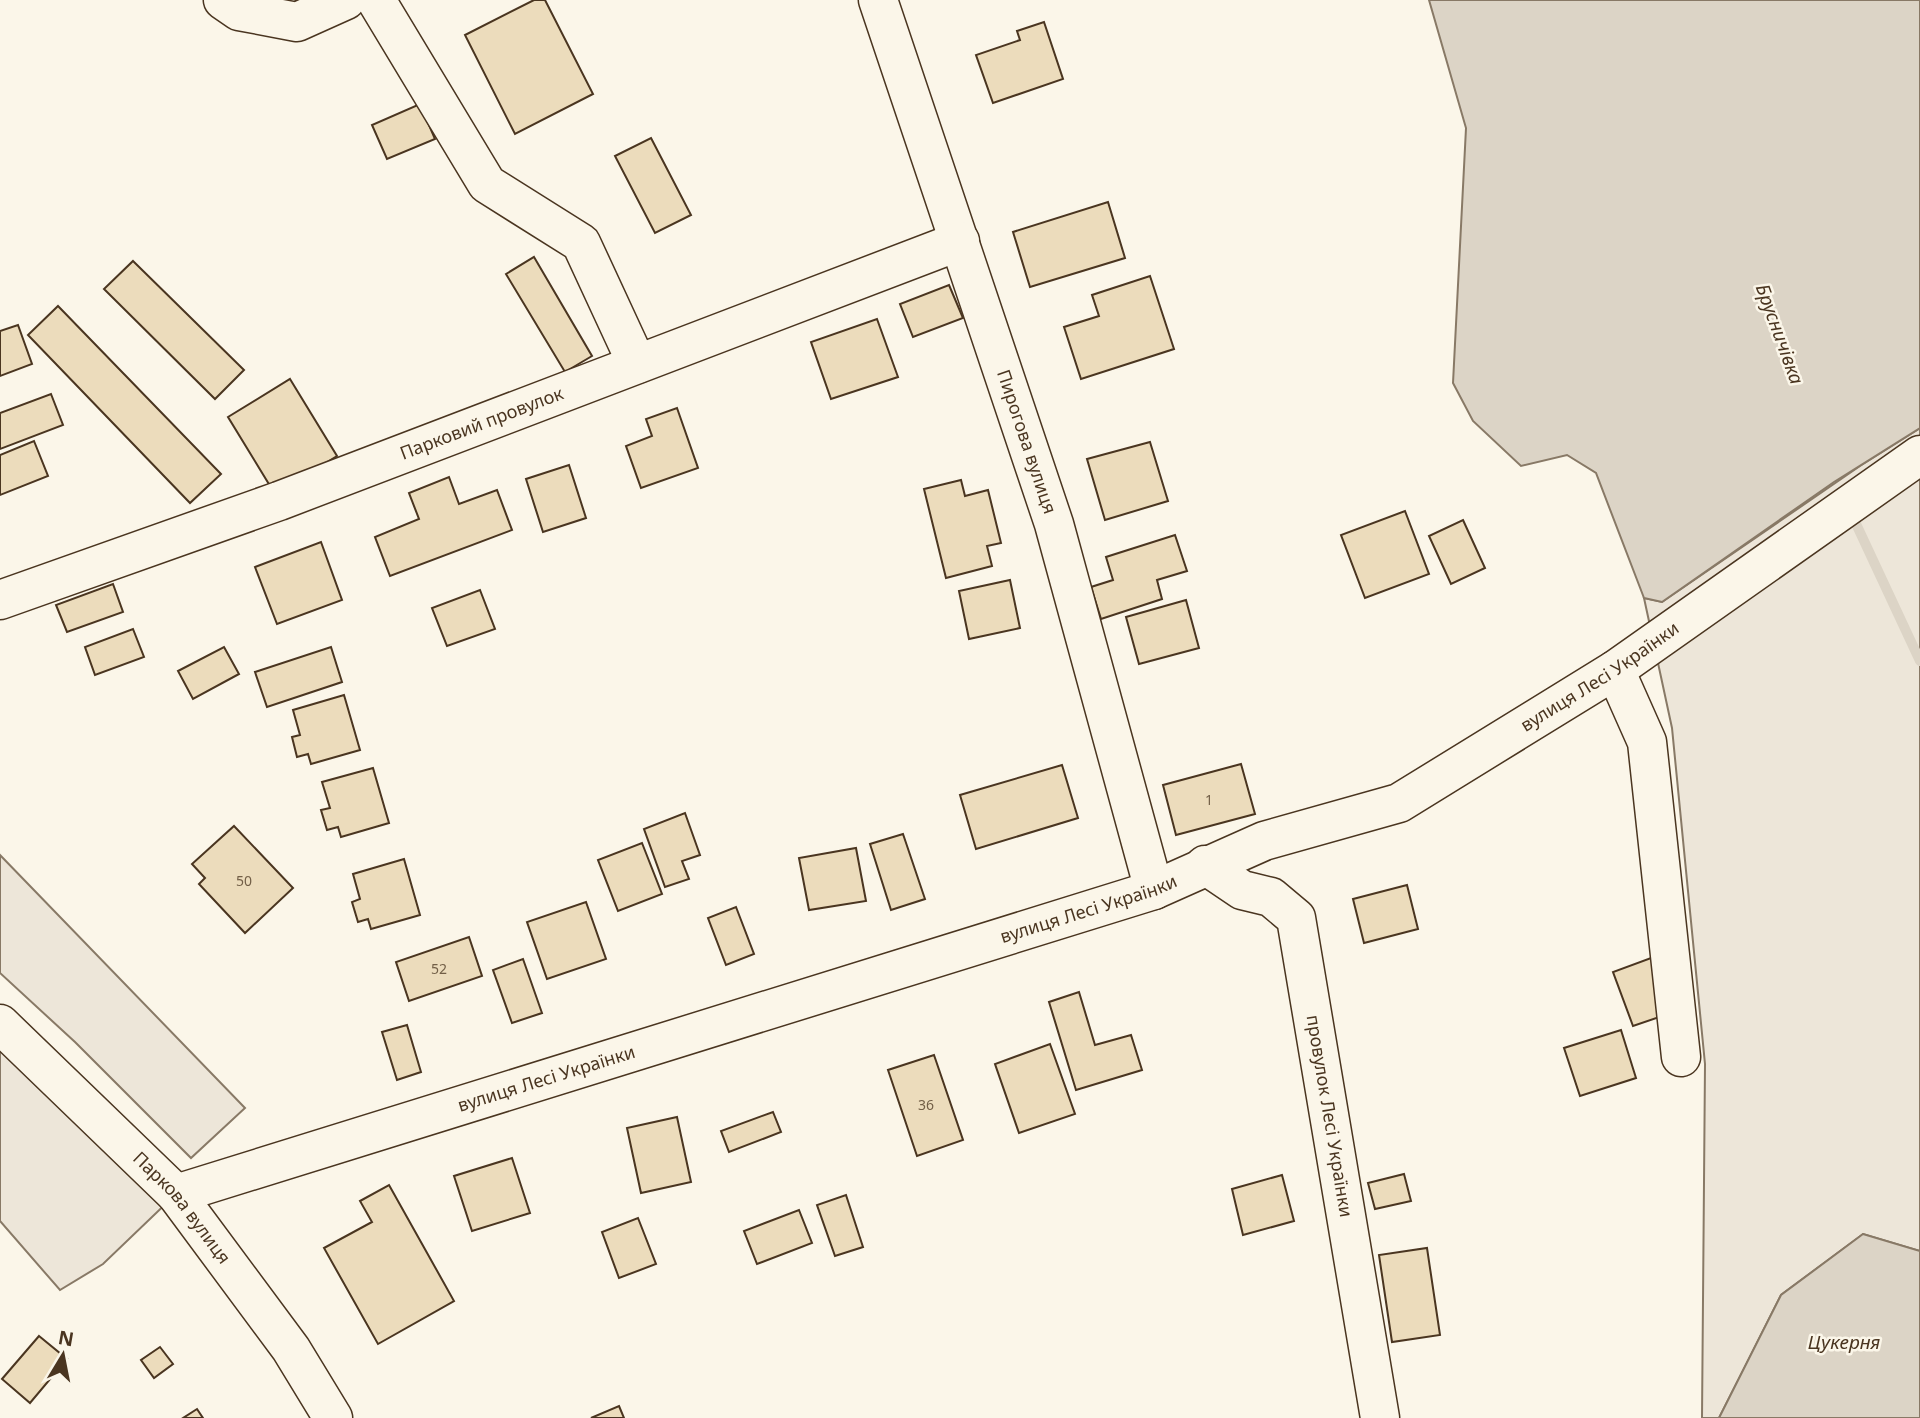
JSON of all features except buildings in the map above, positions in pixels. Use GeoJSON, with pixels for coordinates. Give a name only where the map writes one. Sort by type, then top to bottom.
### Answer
{"type":"FeatureCollection","features":[{"type":"Feature","properties":{"kind":"street"},"geometry":{"type":"LineString","coordinates":[[223,0],[239,11],[297,22],[346,0]]}},
{"type":"Feature","properties":{"kind":"street"},"geometry":{"type":"LineString","coordinates":[[376,0],[487,184],[581,243],[637,364]]}},
{"type":"Feature","properties":{"kind":"street","name":"Пирогова вулиця"},"geometry":{"type":"LineString","coordinates":[[878,0],[1054,524],[1154,890]]}},
{"type":"Feature","properties":{"kind":"street","name":"Парковий провулок"},"geometry":{"type":"LineString","coordinates":[[0,600],[279,500],[960,241]]}},
{"type":"Feature","properties":{"kind":"street","name":"вулиця Лесі Українки"},"geometry":{"type":"LineString","coordinates":[[176,1194],[1154,890],[1264,841],[1398,803],[1615,670],[1920,455]]}},
{"type":"Feature","properties":{"kind":"street"},"geometry":{"type":"LineString","coordinates":[[1615,670],[1647,742],[1681,1057]]}},
{"type":"Feature","properties":{"kind":"street","name":"провулок Лесі Українки"},"geometry":{"type":"LineString","coordinates":[[1205,865],[1242,890],[1271,897],[1296,918],[1380,1418]]}},
{"type":"Feature","properties":{"kind":"street","name":"Паркова вулиця"},"geometry":{"type":"LineString","coordinates":[[0,1024],[176,1194],[291,1349],[332,1418]]}},
{"type":"Feature","properties":{"kind":"shaded area"},"geometry":{"type":"Polygon","coordinates":[[[1920,428],[1920,1251],[1863,1234],[1781,1295],[1719,1418],[1702,1418],[1705,1064],[1672,728],[1644,598],[1662,602],[1920,428]]]}},
{"type":"Feature","properties":{"kind":"shaded area"},"geometry":{"type":"Polygon","coordinates":[[[0,855],[245,1108],[191,1158],[75,1042],[0,973],[0,855]]]}},
{"type":"Feature","properties":{"kind":"shaded area"},"geometry":{"type":"Polygon","coordinates":[[[0,1024],[176,1194],[103,1264],[60,1290],[0,1221],[0,1024]]]}},
{"type":"Feature","properties":{"kind":"water"},"geometry":{"type":"Polygon","coordinates":[[[1429,0],[1920,0],[1920,428],[1834,482],[1662,602],[1644,598],[1596,473],[1567,455],[1521,466],[1473,421],[1453,383],[1466,128],[1429,0]]]}},
{"type":"Feature","properties":{"kind":"water","name":"Цукерня"},"geometry":{"type":"Polygon","coordinates":[[[1863,1234],[1920,1251],[1920,1418],[1719,1418],[1781,1295],[1863,1234]]]}},
{"type":"Feature","properties":{"kind":"waterway","name":"Брусничівка"},"geometry":{"type":"LineString","coordinates":[[1851,513],[1920,661]]}}]}
